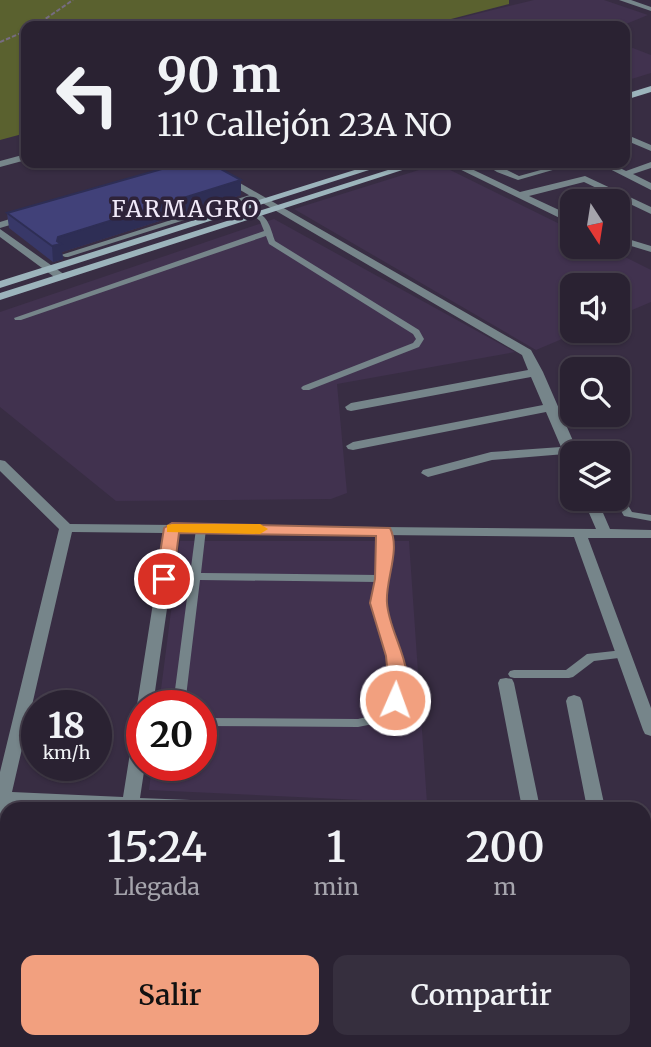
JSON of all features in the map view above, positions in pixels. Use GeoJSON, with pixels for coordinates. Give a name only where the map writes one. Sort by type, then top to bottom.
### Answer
{"type":"FeatureCollection","features":[{"type":"Feature","properties":{"kind":"main road"},"geometry":{"type":"LineString","coordinates":[[630,85],[651,79]]}},
{"type":"Feature","properties":{"kind":"main road"},"geometry":{"type":"LineString","coordinates":[[630,95],[650,89]]}},
{"type":"Feature","properties":{"kind":"main road"},"geometry":{"type":"LineString","coordinates":[[0,285],[260,198],[368,168]]}},
{"type":"Feature","properties":{"kind":"main road"},"geometry":{"type":"LineString","coordinates":[[0,297],[403,168]]}},
{"type":"Feature","properties":{"kind":"street"},"geometry":{"type":"LineString","coordinates":[[623,0],[651,9]]}},
{"type":"Feature","properties":{"kind":"street"},"geometry":{"type":"LineString","coordinates":[[630,139],[651,148]]}},
{"type":"Feature","properties":{"kind":"street"},"geometry":{"type":"LineString","coordinates":[[0,164],[21,158]]}},
{"type":"Feature","properties":{"kind":"street"},"geometry":{"type":"LineString","coordinates":[[625,174],[651,165]]}},
{"type":"Feature","properties":{"kind":"street"},"geometry":{"type":"LineString","coordinates":[[206,168],[527,353],[566,441]]}},
{"type":"Feature","properties":{"kind":"street"},"geometry":{"type":"LineString","coordinates":[[463,168],[560,214]]}},
{"type":"Feature","properties":{"kind":"street"},"geometry":{"type":"LineString","coordinates":[[613,168],[651,187]]}},
{"type":"Feature","properties":{"kind":"street"},"geometry":{"type":"LineString","coordinates":[[519,195],[588,179],[651,211]]}},
{"type":"Feature","properties":{"kind":"street"},"geometry":{"type":"LineString","coordinates":[[0,225],[38,214]]}},
{"type":"Feature","properties":{"kind":"street"},"geometry":{"type":"LineString","coordinates":[[0,232],[61,277]]}},
{"type":"Feature","properties":{"kind":"street"},"geometry":{"type":"LineString","coordinates":[[630,243],[651,249]]}},
{"type":"Feature","properties":{"kind":"street"},"geometry":{"type":"LineString","coordinates":[[351,407],[537,372]]}},
{"type":"Feature","properties":{"kind":"street"},"geometry":{"type":"LineString","coordinates":[[353,446],[551,407]]}},
{"type":"Feature","properties":{"kind":"street"},"geometry":{"type":"LineString","coordinates":[[428,473],[491,456],[560,453]]}},
{"type":"Feature","properties":{"kind":"street"},"geometry":{"type":"LineString","coordinates":[[0,464],[66,528],[651,534]]}},
{"type":"Feature","properties":{"kind":"street"},"geometry":{"type":"LineString","coordinates":[[595,511],[604,532]]}},
{"type":"Feature","properties":{"kind":"street"},"geometry":{"type":"LineString","coordinates":[[1,802],[66,528]]}},
{"type":"Feature","properties":{"kind":"street"},"geometry":{"type":"LineString","coordinates":[[147,690],[172,528]]}},
{"type":"Feature","properties":{"kind":"street"},"geometry":{"type":"LineString","coordinates":[[579,532],[651,730]]}},
{"type":"Feature","properties":{"kind":"street"},"geometry":{"type":"LineString","coordinates":[[510,679],[530,802]]}},
{"type":"Feature","properties":{"kind":"street"},"geometry":{"type":"LineString","coordinates":[[574,701],[595,802]]}},
{"type":"Feature","properties":{"kind":"street"},"geometry":{"type":"LineString","coordinates":[[131,802],[134,781]]}},
{"type":"Feature","properties":{"kind":"lane"},"geometry":{"type":"LineString","coordinates":[[496,168],[512,177],[524,177],[556,168]]}},
{"type":"Feature","properties":{"kind":"lane"},"geometry":{"type":"LineString","coordinates":[[499,170],[505,168]]}},
{"type":"Feature","properties":{"kind":"lane"},"geometry":{"type":"LineString","coordinates":[[65,255],[260,198]]}},
{"type":"Feature","properties":{"kind":"lane"},"geometry":{"type":"LineString","coordinates":[[257,215],[263,220],[272,242],[416,332],[421,339],[416,345],[306,388]]}},
{"type":"Feature","properties":{"kind":"lane"},"geometry":{"type":"LineString","coordinates":[[19,318],[267,233]]}},
{"type":"Feature","properties":{"kind":"lane"},"geometry":{"type":"LineString","coordinates":[[626,511],[628,514],[651,518]]}},
{"type":"Feature","properties":{"kind":"lane"},"geometry":{"type":"LineString","coordinates":[[181,690],[201,529]]}},
{"type":"Feature","properties":{"kind":"lane"},"geometry":{"type":"LineString","coordinates":[[217,722],[358,723],[384,716],[395,700],[397,677],[395,656],[378,603],[383,579],[384,531]]}},
{"type":"Feature","properties":{"kind":"lane"},"geometry":{"type":"LineString","coordinates":[[195,576],[383,579]]}},
{"type":"Feature","properties":{"kind":"lane"},"geometry":{"type":"LineString","coordinates":[[510,679],[569,674],[591,657],[623,654]]}},
{"type":"Feature","properties":{"kind":"path"},"geometry":{"type":"LineString","coordinates":[[42,21],[73,0]]}},
{"type":"Feature","properties":{"kind":"path"},"geometry":{"type":"LineString","coordinates":[[0,42],[21,33]]}},
{"type":"Feature","properties":{"kind":"shaded area"},"geometry":{"type":"Polygon","coordinates":[[[534,0],[604,0],[648,15],[630,22],[452,20],[534,0]]]}},
{"type":"Feature","properties":{"kind":"shaded area"},"geometry":{"type":"Polygon","coordinates":[[[630,47],[651,55],[651,73],[630,79],[630,47]]]}},
{"type":"Feature","properties":{"kind":"shaded area"},"geometry":{"type":"Polygon","coordinates":[[[425,168],[446,168],[560,224],[560,259],[629,259],[651,270],[651,302],[630,311],[630,273],[560,273],[560,340],[536,350],[294,209],[425,168]]]}},
{"type":"Feature","properties":{"kind":"shaded area"},"geometry":{"type":"Polygon","coordinates":[[[274,219],[515,352],[337,384],[347,493],[331,499],[116,501],[0,407],[0,312],[274,219]]]}},
{"type":"Feature","properties":{"kind":"shaded area"},"geometry":{"type":"Polygon","coordinates":[[[180,541],[409,541],[427,802],[149,790],[150,781],[217,781],[217,690],[161,690],[180,541]]]}},
{"type":"Feature","properties":{"kind":"green space"},"geometry":{"type":"Polygon","coordinates":[[[0,0],[509,0],[509,4],[443,21],[21,21],[21,134],[0,140],[0,0]]]}},
{"type":"Feature","properties":{"kind":"building"},"geometry":{"type":"Polygon","coordinates":[[[165,168],[219,168],[241,180],[58,237],[57,241],[61,244],[52,246],[7,213],[165,168]]]}},
{"type":"Feature","properties":{"kind":"slow traffic"},"geometry":{"type":"LineString","coordinates":[[173,528],[260,529]]}},
{"type":"Feature","properties":{"kind":"district","name":"FARMAGRO"},"geometry":{"type":"Point","coordinates":[186,208]}},
{"type":"Feature","properties":{"kind":"route"},"geometry":{"type":"LineString","coordinates":[[164,579],[172,528],[384,531],[383,579],[378,603],[395,656],[395,700]]}}]}
